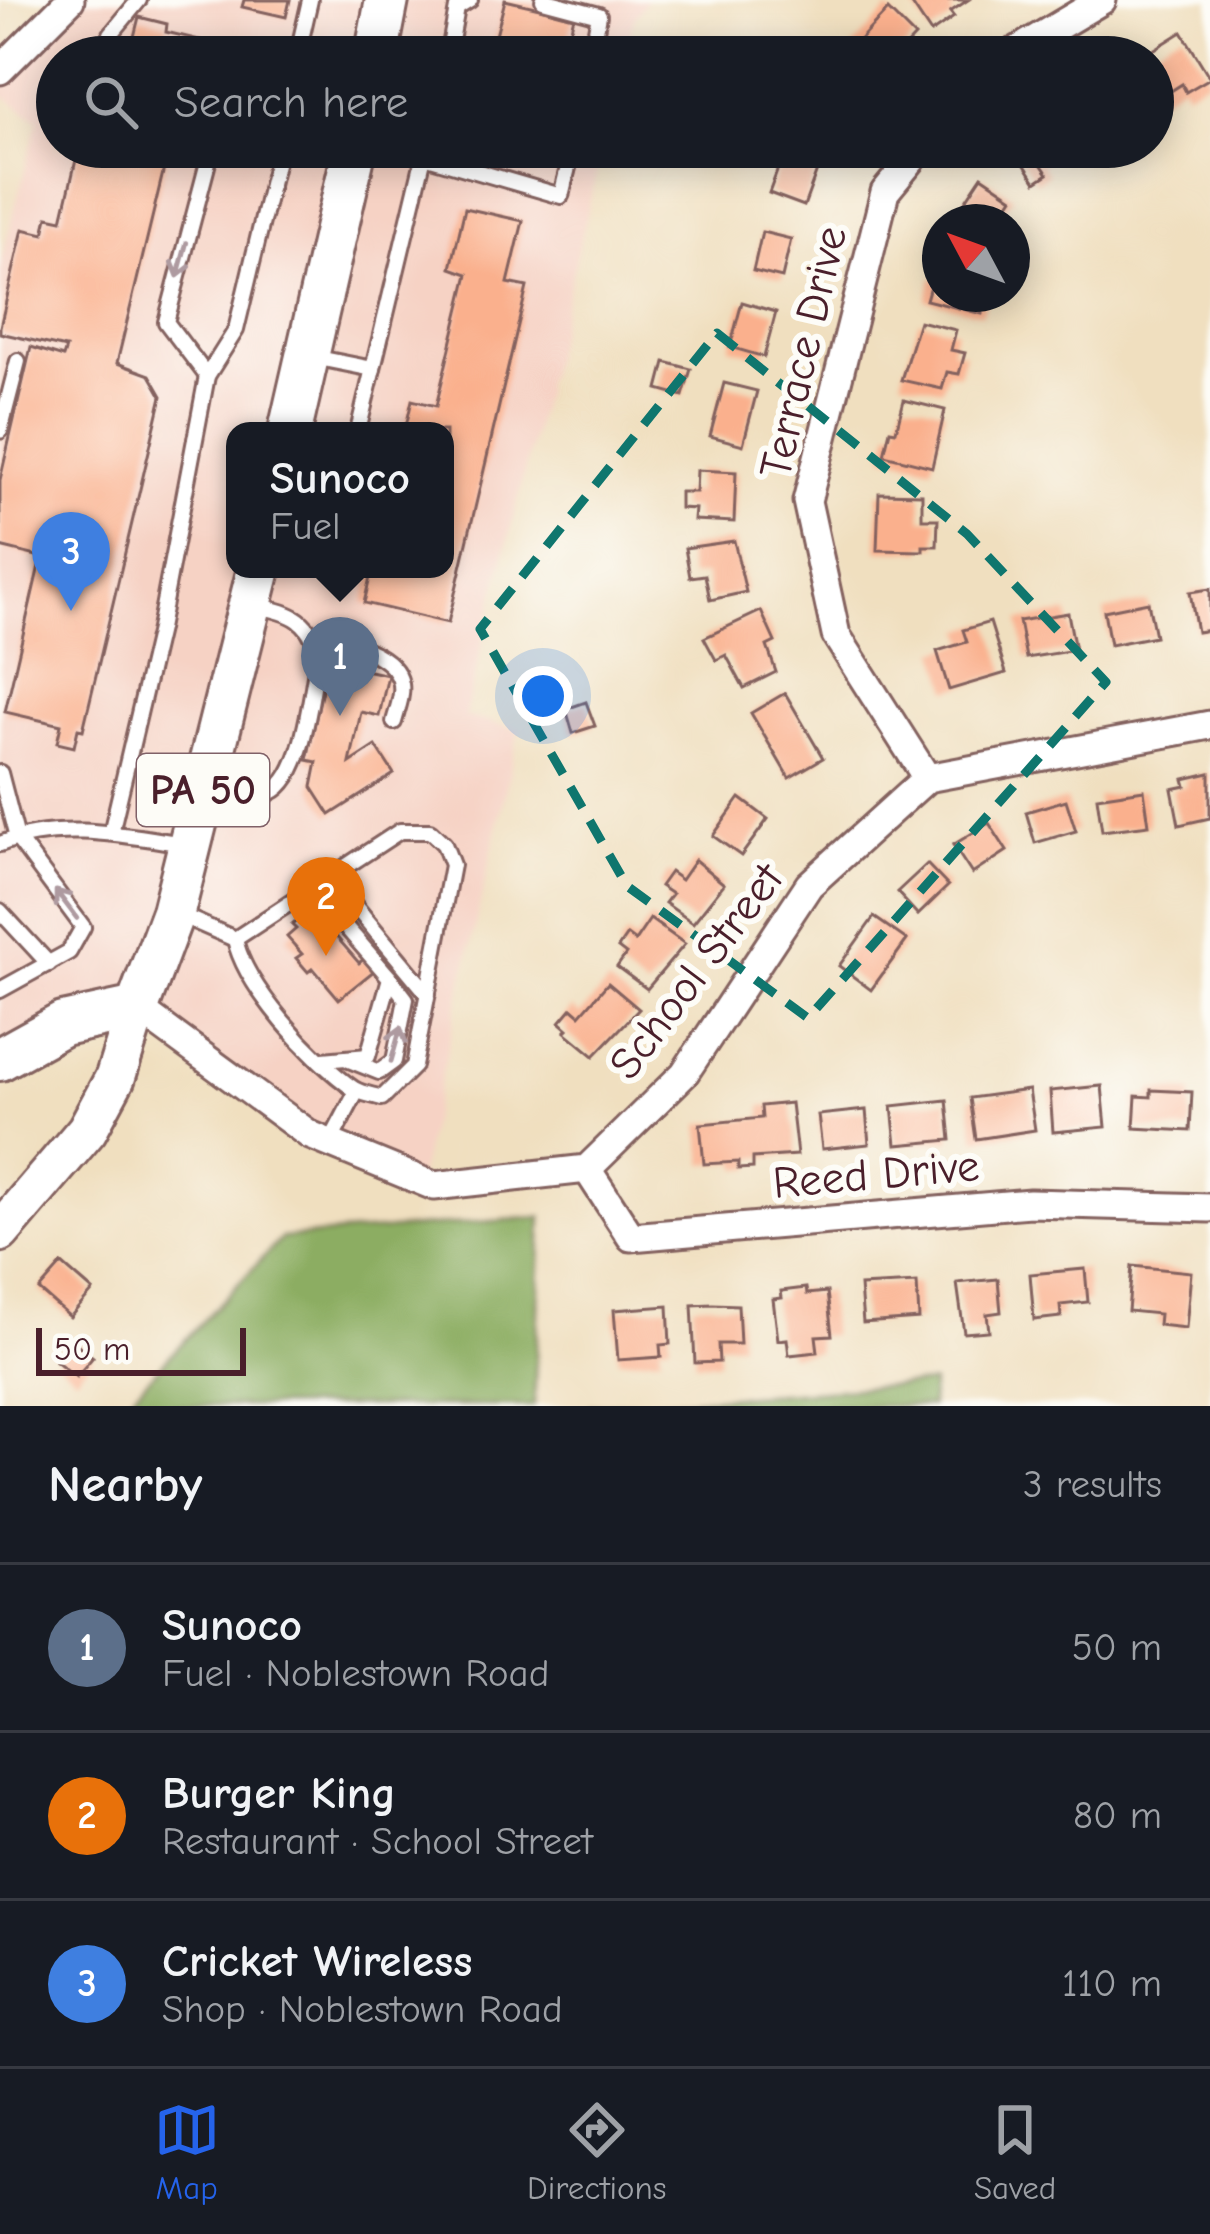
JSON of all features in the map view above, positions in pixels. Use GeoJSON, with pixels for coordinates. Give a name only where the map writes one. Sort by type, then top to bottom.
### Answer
{"type":"FeatureCollection","features":[{"type":"Feature","properties":{"kind":"main road"},"geometry":{"type":"LineString","coordinates":[[380,36],[387,0]]}},
{"type":"Feature","properties":{"kind":"main road"},"geometry":{"type":"LineString","coordinates":[[292,422],[350,168]]}},
{"type":"Feature","properties":{"kind":"main road","name":"PA 50"},"geometry":{"type":"LineString","coordinates":[[0,1232],[87,1130],[115,1078],[173,912],[254,587]]}},
{"type":"Feature","properties":{"kind":"main road"},"geometry":{"type":"LineString","coordinates":[[0,1059],[63,1024],[137,1008]]}},
{"type":"Feature","properties":{"kind":"street"},"geometry":{"type":"LineString","coordinates":[[0,70],[70,0]]}},
{"type":"Feature","properties":{"kind":"street"},"geometry":{"type":"LineString","coordinates":[[1041,36],[1102,0]]}},
{"type":"Feature","properties":{"kind":"street","name":"Terrace Drive"},"geometry":{"type":"LineString","coordinates":[[905,168],[885,192],[807,501],[836,635],[927,778]]}},
{"type":"Feature","properties":{"kind":"street"},"geometry":{"type":"LineString","coordinates":[[927,778],[1210,725]]}},
{"type":"Feature","properties":{"kind":"street","name":"School Street"},"geometry":{"type":"LineString","coordinates":[[587,1169],[684,1074],[809,885],[927,778]]}},
{"type":"Feature","properties":{"kind":"street"},"geometry":{"type":"LineString","coordinates":[[137,1008],[310,1136],[434,1186],[587,1169]]}},
{"type":"Feature","properties":{"kind":"street","name":"Reed Drive"},"geometry":{"type":"LineString","coordinates":[[587,1169],[631,1237],[1030,1204],[1210,1208]]}},
{"type":"Feature","properties":{"kind":"lane"},"geometry":{"type":"LineString","coordinates":[[110,36],[139,0]]}},
{"type":"Feature","properties":{"kind":"lane"},"geometry":{"type":"LineString","coordinates":[[302,36],[310,0]]}},
{"type":"Feature","properties":{"kind":"lane"},"geometry":{"type":"LineString","coordinates":[[452,36],[457,8],[470,0]]}},
{"type":"Feature","properties":{"kind":"lane"},"geometry":{"type":"LineString","coordinates":[[543,0],[599,15],[595,36]]}},
{"type":"Feature","properties":{"kind":"lane"},"geometry":{"type":"LineString","coordinates":[[206,168],[166,322],[207,376]]}},
{"type":"Feature","properties":{"kind":"lane"},"geometry":{"type":"LineString","coordinates":[[111,833],[159,629],[207,376],[236,330],[275,168]]}},
{"type":"Feature","properties":{"kind":"lane"},"geometry":{"type":"LineString","coordinates":[[360,422],[421,168]]}},
{"type":"Feature","properties":{"kind":"lane"},"geometry":{"type":"LineString","coordinates":[[474,168],[561,196],[568,168]]}},
{"type":"Feature","properties":{"kind":"lane"},"geometry":{"type":"LineString","coordinates":[[307,356],[373,369]]}},
{"type":"Feature","properties":{"kind":"lane"},"geometry":{"type":"LineString","coordinates":[[0,430],[18,361]]}},
{"type":"Feature","properties":{"kind":"lane"},"geometry":{"type":"LineString","coordinates":[[205,784],[256,796],[282,787],[293,773],[318,660],[312,635],[293,612],[254,587]]}},
{"type":"Feature","properties":{"kind":"lane"},"geometry":{"type":"LineString","coordinates":[[312,635],[358,647],[394,669],[402,689],[394,722]]}},
{"type":"Feature","properties":{"kind":"lane"},"geometry":{"type":"LineString","coordinates":[[0,773],[17,838],[83,927],[69,952],[0,990]]}},
{"type":"Feature","properties":{"kind":"lane"},"geometry":{"type":"LineString","coordinates":[[400,831],[430,831],[444,844],[452,865],[414,1066],[382,1097],[356,1091],[259,992],[239,959],[235,939],[400,831]]}},
{"type":"Feature","properties":{"kind":"lane"},"geometry":{"type":"LineString","coordinates":[[0,844],[17,838],[111,833],[190,845]]}},
{"type":"Feature","properties":{"kind":"lane"},"geometry":{"type":"LineString","coordinates":[[330,876],[428,994]]}},
{"type":"Feature","properties":{"kind":"lane"},"geometry":{"type":"LineString","coordinates":[[313,888],[406,1000],[394,1060],[379,1072],[344,1058]]}},
{"type":"Feature","properties":{"kind":"lane"},"geometry":{"type":"LineString","coordinates":[[0,911],[49,964]]}},
{"type":"Feature","properties":{"kind":"lane"},"geometry":{"type":"LineString","coordinates":[[173,912],[235,939]]}},
{"type":"Feature","properties":{"kind":"lane"},"geometry":{"type":"LineString","coordinates":[[323,1060],[368,1056],[390,978]]}},
{"type":"Feature","properties":{"kind":"lane"},"geometry":{"type":"LineString","coordinates":[[329,1144],[356,1091]]}},
{"type":"Feature","properties":{"kind":"highlighted area"},"geometry":{"type":"Polygon","coordinates":[[[717,333],[967,534],[1106,682],[808,1018],[627,886],[480,629],[717,333]]]}},
{"type":"Feature","properties":{"kind":"shaded area"},"geometry":{"type":"Polygon","coordinates":[[[70,0],[647,0],[634,18],[630,36],[36,36],[36,119],[0,93],[0,70],[70,0]]]}},
{"type":"Feature","properties":{"kind":"shaded area"},"geometry":{"type":"Polygon","coordinates":[[[36,128],[36,168],[598,168],[465,716],[519,730],[418,1180],[310,1135],[138,1008],[0,1059],[0,265],[36,128]]]}},
{"type":"Feature","properties":{"kind":"green space"},"geometry":{"type":"Polygon","coordinates":[[[542,1217],[534,1406],[122,1406],[282,1238],[542,1217]]]}},
{"type":"Feature","properties":{"kind":"green space"},"geometry":{"type":"Polygon","coordinates":[[[932,1383],[931,1406],[589,1406],[932,1383]]]}},
{"type":"Feature","properties":{"kind":"building"},"geometry":{"type":"Polygon","coordinates":[[[244,0],[290,0],[286,17],[242,7],[244,0]]]}},
{"type":"Feature","properties":{"kind":"building"},"geometry":{"type":"Polygon","coordinates":[[[505,0],[574,16],[569,36],[496,36],[505,0]]]}},
{"type":"Feature","properties":{"kind":"building"},"geometry":{"type":"Polygon","coordinates":[[[909,0],[968,0],[931,33],[909,0]]]}},
{"type":"Feature","properties":{"kind":"building"},"geometry":{"type":"Polygon","coordinates":[[[888,10],[914,36],[863,36],[888,10]]]}},
{"type":"Feature","properties":{"kind":"building"},"geometry":{"type":"Polygon","coordinates":[[[139,17],[167,24],[166,32],[183,36],[134,36],[139,17]]]}},
{"type":"Feature","properties":{"kind":"building"},"geometry":{"type":"Polygon","coordinates":[[[1182,32],[1210,78],[1186,92],[1182,84],[1174,89],[1174,37],[1182,32]]]}},
{"type":"Feature","properties":{"kind":"building"},"geometry":{"type":"Polygon","coordinates":[[[74,168],[164,168],[117,363],[150,375],[162,396],[83,730],[78,729],[74,747],[57,743],[61,725],[5,712],[41,557],[0,547],[0,480],[31,347],[63,357],[66,348],[0,333],[0,327],[23,229],[44,234],[48,217],[62,220],[74,168]]]}},
{"type":"Feature","properties":{"kind":"building"},"geometry":{"type":"Polygon","coordinates":[[[778,168],[818,168],[804,206],[769,193],[778,168]]]}},
{"type":"Feature","properties":{"kind":"building"},"geometry":{"type":"Polygon","coordinates":[[[1027,168],[1044,168],[1048,174],[1036,182],[1027,168]]]}},
{"type":"Feature","properties":{"kind":"building"},"geometry":{"type":"Polygon","coordinates":[[[982,176],[1013,197],[1008,204],[963,204],[982,176]]]}},
{"type":"Feature","properties":{"kind":"building"},"geometry":{"type":"Polygon","coordinates":[[[465,208],[523,221],[508,283],[527,287],[448,623],[364,603],[370,578],[454,578],[454,422],[407,422],[412,400],[436,406],[468,274],[451,268],[465,208]]]}},
{"type":"Feature","properties":{"kind":"building"},"geometry":{"type":"Polygon","coordinates":[[[762,232],[791,239],[782,278],[753,271],[762,232]]]}},
{"type":"Feature","properties":{"kind":"building"},"geometry":{"type":"Polygon","coordinates":[[[742,302],[776,312],[764,357],[730,347],[742,302]]]}},
{"type":"Feature","properties":{"kind":"building"},"geometry":{"type":"Polygon","coordinates":[[[919,321],[956,330],[951,350],[965,353],[959,374],[947,372],[942,389],[901,380],[919,321]]]}},
{"type":"Feature","properties":{"kind":"building"},"geometry":{"type":"Polygon","coordinates":[[[665,362],[691,369],[683,396],[658,389],[665,362]]]}},
{"type":"Feature","properties":{"kind":"building"},"geometry":{"type":"Polygon","coordinates":[[[724,383],[757,391],[743,445],[710,436],[724,383]]]}},
{"type":"Feature","properties":{"kind":"building"},"geometry":{"type":"Polygon","coordinates":[[[904,400],[945,410],[932,467],[884,455],[904,400]]]}},
{"type":"Feature","properties":{"kind":"building"},"geometry":{"type":"Polygon","coordinates":[[[697,470],[736,472],[734,522],[694,520],[695,509],[680,508],[680,492],[696,492],[697,470]]]}},
{"type":"Feature","properties":{"kind":"building"},"geometry":{"type":"Polygon","coordinates":[[[879,493],[922,494],[922,519],[938,519],[937,546],[923,546],[923,551],[877,550],[879,493]]]}},
{"type":"Feature","properties":{"kind":"building"},"geometry":{"type":"Polygon","coordinates":[[[734,541],[746,592],[710,600],[705,575],[690,577],[685,548],[734,541]]]}},
{"type":"Feature","properties":{"kind":"building"},"geometry":{"type":"Polygon","coordinates":[[[1210,589],[1210,630],[1197,632],[1190,592],[1210,589]]]}},
{"type":"Feature","properties":{"kind":"building"},"geometry":{"type":"Polygon","coordinates":[[[1148,602],[1155,636],[1110,645],[1104,611],[1148,602]]]}},
{"type":"Feature","properties":{"kind":"building"},"geometry":{"type":"Polygon","coordinates":[[[761,611],[775,642],[767,646],[776,672],[744,688],[726,655],[716,660],[704,638],[761,611]]]}},
{"type":"Feature","properties":{"kind":"building"},"geometry":{"type":"Polygon","coordinates":[[[1068,613],[1075,650],[1026,658],[1019,621],[1068,613]]]}},
{"type":"Feature","properties":{"kind":"building"},"geometry":{"type":"Polygon","coordinates":[[[990,622],[1006,673],[949,690],[937,651],[967,642],[963,630],[990,622]]]}},
{"type":"Feature","properties":{"kind":"building"},"geometry":{"type":"Polygon","coordinates":[[[328,662],[388,675],[379,716],[361,712],[350,763],[376,746],[394,774],[330,815],[312,787],[317,762],[307,760],[328,662]]]}},
{"type":"Feature","properties":{"kind":"building"},"geometry":{"type":"Polygon","coordinates":[[[785,693],[823,758],[789,778],[751,713],[785,693]]]}},
{"type":"Feature","properties":{"kind":"building"},"geometry":{"type":"Polygon","coordinates":[[[586,702],[595,726],[573,733],[566,709],[586,702]]]}},
{"type":"Feature","properties":{"kind":"building"},"geometry":{"type":"Polygon","coordinates":[[[1210,773],[1210,818],[1179,825],[1172,789],[1186,786],[1184,779],[1210,773]]]}},
{"type":"Feature","properties":{"kind":"building"},"geometry":{"type":"Polygon","coordinates":[[[1144,790],[1149,825],[1102,831],[1097,797],[1144,790]]]}},
{"type":"Feature","properties":{"kind":"building"},"geometry":{"type":"Polygon","coordinates":[[[740,798],[768,819],[741,856],[713,836],[740,798]]]}},
{"type":"Feature","properties":{"kind":"building"},"geometry":{"type":"Polygon","coordinates":[[[1066,800],[1076,831],[1035,843],[1026,812],[1066,800]]]}},
{"type":"Feature","properties":{"kind":"building"},"geometry":{"type":"Polygon","coordinates":[[[989,823],[1007,851],[972,874],[953,845],[989,823]]]}},
{"type":"Feature","properties":{"kind":"building"},"geometry":{"type":"Polygon","coordinates":[[[695,860],[724,884],[693,923],[665,903],[672,894],[660,886],[670,872],[681,880],[695,860]]]}},
{"type":"Feature","properties":{"kind":"building"},"geometry":{"type":"Polygon","coordinates":[[[927,864],[948,886],[918,915],[897,892],[927,864]]]}},
{"type":"Feature","properties":{"kind":"building"},"geometry":{"type":"Polygon","coordinates":[[[317,912],[324,922],[331,917],[341,929],[334,934],[359,963],[365,958],[375,970],[339,999],[313,968],[308,972],[296,958],[302,954],[287,937],[304,914],[309,919],[317,912]]]}},
{"type":"Feature","properties":{"kind":"building"},"geometry":{"type":"Polygon","coordinates":[[[874,917],[907,940],[871,990],[839,966],[874,917]]]}},
{"type":"Feature","properties":{"kind":"building"},"geometry":{"type":"Polygon","coordinates":[[[650,919],[685,944],[647,989],[617,967],[626,954],[618,948],[627,935],[635,941],[650,919]]]}},
{"type":"Feature","properties":{"kind":"building"},"geometry":{"type":"Polygon","coordinates":[[[608,983],[639,1009],[594,1056],[560,1022],[572,1008],[580,1015],[608,983]]]}},
{"type":"Feature","properties":{"kind":"building"},"geometry":{"type":"Polygon","coordinates":[[[1102,1086],[1106,1127],[1053,1132],[1050,1091],[1102,1086]]]}},
{"type":"Feature","properties":{"kind":"building"},"geometry":{"type":"Polygon","coordinates":[[[1029,1090],[1035,1130],[976,1139],[970,1098],[1029,1090]]]}},
{"type":"Feature","properties":{"kind":"building"},"geometry":{"type":"Polygon","coordinates":[[[1151,1090],[1192,1092],[1190,1131],[1134,1128],[1136,1096],[1151,1097],[1151,1090]]]}},
{"type":"Feature","properties":{"kind":"building"},"geometry":{"type":"Polygon","coordinates":[[[947,1100],[951,1140],[896,1145],[892,1106],[947,1100]]]}},
{"type":"Feature","properties":{"kind":"building"},"geometry":{"type":"Polygon","coordinates":[[[791,1103],[797,1155],[753,1158],[753,1168],[738,1169],[738,1162],[704,1164],[700,1124],[762,1118],[761,1106],[791,1103]]]}},
{"type":"Feature","properties":{"kind":"building"},"geometry":{"type":"Polygon","coordinates":[[[866,1110],[869,1144],[822,1149],[818,1115],[866,1110]]]}},
{"type":"Feature","properties":{"kind":"building"},"geometry":{"type":"Polygon","coordinates":[[[62,1264],[93,1291],[70,1317],[39,1290],[62,1264]]]}},
{"type":"Feature","properties":{"kind":"building"},"geometry":{"type":"Polygon","coordinates":[[[1132,1266],[1191,1272],[1186,1328],[1158,1325],[1159,1314],[1128,1311],[1132,1266]]]}},
{"type":"Feature","properties":{"kind":"building"},"geometry":{"type":"Polygon","coordinates":[[[1085,1269],[1088,1302],[1060,1305],[1061,1317],[1034,1320],[1030,1274],[1085,1269]]]}},
{"type":"Feature","properties":{"kind":"building"},"geometry":{"type":"Polygon","coordinates":[[[998,1279],[1001,1312],[987,1314],[989,1331],[964,1333],[957,1283],[998,1279]]]}},
{"type":"Feature","properties":{"kind":"building"},"geometry":{"type":"Polygon","coordinates":[[[917,1283],[919,1319],[863,1323],[860,1286],[917,1283]]]}},
{"type":"Feature","properties":{"kind":"building"},"geometry":{"type":"Polygon","coordinates":[[[806,1288],[807,1294],[827,1292],[832,1335],[816,1336],[818,1352],[789,1355],[787,1339],[778,1340],[773,1299],[782,1298],[781,1291],[806,1288]]]}},
{"type":"Feature","properties":{"kind":"building"},"geometry":{"type":"Polygon","coordinates":[[[692,1305],[738,1305],[740,1344],[718,1344],[719,1362],[695,1363],[692,1305]]]}},
{"type":"Feature","properties":{"kind":"building"},"geometry":{"type":"Polygon","coordinates":[[[668,1306],[670,1344],[660,1345],[661,1357],[618,1360],[614,1310],[668,1306]]]}},
{"type":"Feature","properties":{"kind":"building"},"geometry":{"type":"Polygon","coordinates":[[[73,1341],[93,1357],[76,1377],[56,1361],[73,1341]]]}},
{"type":"Feature","properties":{"kind":"place","name":"Cricket Wireless"},"geometry":{"type":"Point","coordinates":[71,611]}},
{"type":"Feature","properties":{"kind":"place","name":"Sunoco"},"geometry":{"type":"Point","coordinates":[340,716]}},
{"type":"Feature","properties":{"kind":"place","name":"Burger King"},"geometry":{"type":"Point","coordinates":[326,956]}}]}
